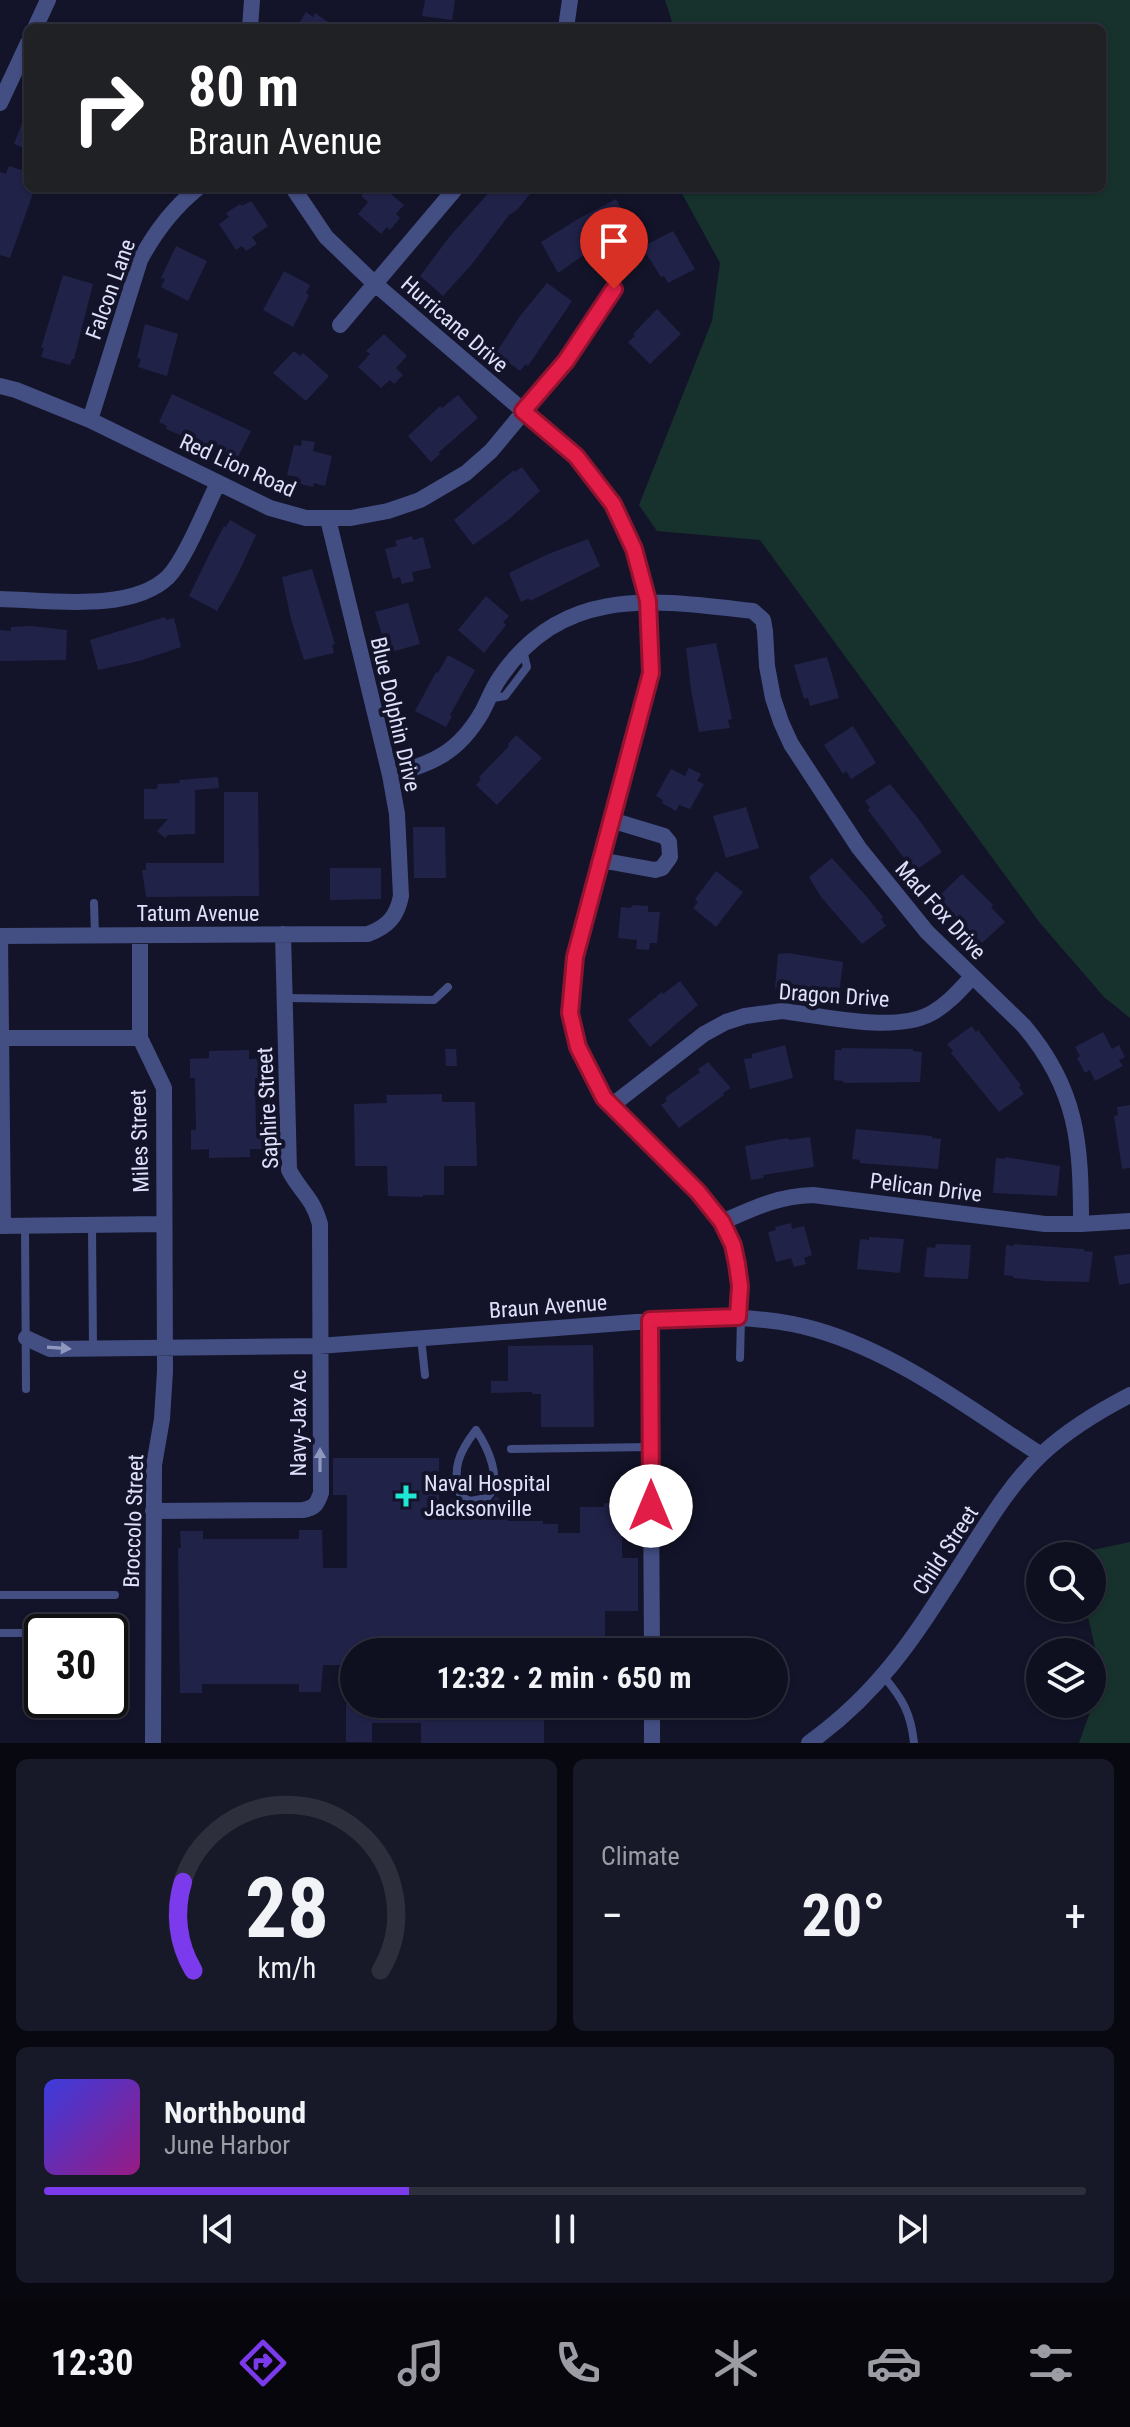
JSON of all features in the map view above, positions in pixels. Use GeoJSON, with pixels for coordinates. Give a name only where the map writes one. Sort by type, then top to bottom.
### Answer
{"type":"FeatureCollection","features":[{"type":"Feature","properties":{"kind":"street"},"geometry":{"type":"LineString","coordinates":[[37,24],[48,0]]}},
{"type":"Feature","properties":{"kind":"street"},"geometry":{"type":"LineString","coordinates":[[250,24],[252,0]]}},
{"type":"Feature","properties":{"kind":"street"},"geometry":{"type":"LineString","coordinates":[[567,24],[570,0]]}},
{"type":"Feature","properties":{"kind":"street"},"geometry":{"type":"LineString","coordinates":[[0,103],[24,52]]}},
{"type":"Feature","properties":{"kind":"street","name":"Falcon Lane"},"geometry":{"type":"LineString","coordinates":[[90,420],[140,260],[152,237],[194,192]]}},
{"type":"Feature","properties":{"kind":"street","name":"Hurricane Drive"},"geometry":{"type":"LineString","coordinates":[[296,192],[326,237],[374,283],[576,456],[613,504],[634,549],[648,601],[651,673],[575,957],[570,1013],[578,1047],[611,1106],[698,1192],[722,1222],[733,1245],[737,1264],[740,1317]]}},
{"type":"Feature","properties":{"kind":"street"},"geometry":{"type":"LineString","coordinates":[[340,325],[453,192]]}},
{"type":"Feature","properties":{"kind":"street","name":"Red Lion Road"},"geometry":{"type":"LineString","coordinates":[[0,386],[90,420],[270,508],[306,518],[351,518],[388,511],[442,489],[466,473],[491,451],[566,361],[614,289]]}},
{"type":"Feature","properties":{"kind":"street"},"geometry":{"type":"LineString","coordinates":[[0,599],[103,601],[126,598],[148,590],[168,577],[178,563],[218,483]]}},
{"type":"Feature","properties":{"kind":"street","name":"Blue Dolphin Drive"},"geometry":{"type":"LineString","coordinates":[[328,519],[390,775],[398,824],[401,896],[399,908],[392,919]]}},
{"type":"Feature","properties":{"kind":"street"},"geometry":{"type":"LineString","coordinates":[[390,775],[420,767],[457,745],[471,730],[497,681],[523,649],[548,629],[567,618],[607,606],[648,601]]}},
{"type":"Feature","properties":{"kind":"street","name":"Mad Fox Drive"},"geometry":{"type":"LineString","coordinates":[[648,601],[753,611],[763,620],[773,698],[791,744],[859,848],[927,932],[1024,1026],[1056,1072],[1076,1128],[1081,1224]]}},
{"type":"Feature","properties":{"kind":"street"},"geometry":{"type":"LineString","coordinates":[[600,860],[655,870],[662,868],[670,857],[669,842],[664,836],[611,820]]}},
{"type":"Feature","properties":{"kind":"street","name":"Tatum Avenue"},"geometry":{"type":"LineString","coordinates":[[0,936],[368,934],[384,928],[392,919]]}},
{"type":"Feature","properties":{"kind":"street","name":"Saphire Street"},"geometry":{"type":"LineString","coordinates":[[283,934],[289,1170],[316,1208],[320,1224],[320,1319]]}},
{"type":"Feature","properties":{"kind":"street","name":"Miles Street"},"geometry":{"type":"LineString","coordinates":[[140,935],[140,1038],[164,1088],[165,1348]]}},
{"type":"Feature","properties":{"kind":"street"},"geometry":{"type":"LineString","coordinates":[[0,936],[1,1226],[164,1224]]}},
{"type":"Feature","properties":{"kind":"street","name":"Dragon Drive"},"geometry":{"type":"LineString","coordinates":[[611,1106],[704,1034],[726,1022],[764,1012],[782,1011],[890,1024],[913,1020],[945,1005],[972,977]]}},
{"type":"Feature","properties":{"kind":"street"},"geometry":{"type":"LineString","coordinates":[[1,1038],[140,1038]]}},
{"type":"Feature","properties":{"kind":"street","name":"Pelican Drive"},"geometry":{"type":"LineString","coordinates":[[722,1222],[770,1201],[813,1195],[1045,1224],[1130,1221]]}},
{"type":"Feature","properties":{"kind":"street","name":"Braun Avenue"},"geometry":{"type":"LineString","coordinates":[[26,1338],[50,1349],[319,1346],[650,1320],[740,1317],[776,1321],[818,1330],[893,1361],[1041,1455]]}},
{"type":"Feature","properties":{"kind":"street","name":"Navy-Jax Ac"},"geometry":{"type":"LineString","coordinates":[[153,1511],[311,1509],[318,1503],[321,1493],[320,1319]]}},
{"type":"Feature","properties":{"kind":"street"},"geometry":{"type":"LineString","coordinates":[[650,1320],[652,1638]]}},
{"type":"Feature","properties":{"kind":"street","name":"Broccolo Street"},"geometry":{"type":"LineString","coordinates":[[153,1743],[154,1465],[162,1419],[165,1348]]}},
{"type":"Feature","properties":{"kind":"street","name":"Child Street"},"geometry":{"type":"LineString","coordinates":[[809,1743],[850,1711],[884,1677],[991,1518],[1041,1455],[1072,1428],[1130,1395]]}},
{"type":"Feature","properties":{"kind":"street"},"geometry":{"type":"LineString","coordinates":[[652,1718],[652,1743]]}},
{"type":"Feature","properties":{"kind":"lane"},"geometry":{"type":"LineString","coordinates":[[94,903],[95,935]]}},
{"type":"Feature","properties":{"kind":"lane"},"geometry":{"type":"LineString","coordinates":[[284,998],[434,1000],[448,987]]}},
{"type":"Feature","properties":{"kind":"lane"},"geometry":{"type":"LineString","coordinates":[[25,1226],[26,1389]]}},
{"type":"Feature","properties":{"kind":"lane"},"geometry":{"type":"LineString","coordinates":[[92,1226],[93,1349]]}},
{"type":"Feature","properties":{"kind":"lane"},"geometry":{"type":"LineString","coordinates":[[740,1317],[740,1358]]}},
{"type":"Feature","properties":{"kind":"lane"},"geometry":{"type":"LineString","coordinates":[[421,1338],[425,1375]]}},
{"type":"Feature","properties":{"kind":"lane"},"geometry":{"type":"LineString","coordinates":[[476,1430],[491,1455],[493,1488],[487,1498],[470,1501],[461,1497],[458,1491],[458,1458],[476,1430]]}},
{"type":"Feature","properties":{"kind":"lane"},"geometry":{"type":"LineString","coordinates":[[511,1449],[651,1447]]}},
{"type":"Feature","properties":{"kind":"lane"},"geometry":{"type":"LineString","coordinates":[[0,1595],[115,1595]]}},
{"type":"Feature","properties":{"kind":"lane"},"geometry":{"type":"LineString","coordinates":[[0,1633],[24,1633]]}},
{"type":"Feature","properties":{"kind":"lane"},"geometry":{"type":"LineString","coordinates":[[884,1677],[904,1704],[912,1722],[914,1743]]}},
{"type":"Feature","properties":{"kind":"green space"},"geometry":{"type":"Polygon","coordinates":[[[665,0],[1130,0],[1130,1018],[1104,997],[1040,923],[760,540],[657,531],[639,505],[712,321],[720,263],[681,192],[1106,192],[1106,24],[673,24],[665,0]]]}},
{"type":"Feature","properties":{"kind":"green space"},"geometry":{"type":"Polygon","coordinates":[[[1130,1542],[1130,1743],[1079,1743],[1088,1718],[1106,1718],[1106,1638],[1093,1638],[1089,1622],[1106,1622],[1106,1547],[1130,1542]]]}},
{"type":"Feature","properties":{"kind":"building"},"geometry":{"type":"Polygon","coordinates":[[[425,0],[455,0],[452,20],[422,16],[425,0]]]}},
{"type":"Feature","properties":{"kind":"building"},"geometry":{"type":"Polygon","coordinates":[[[306,12],[313,17],[315,13],[331,24],[298,24],[306,12]]]}},
{"type":"Feature","properties":{"kind":"building"},"geometry":{"type":"Polygon","coordinates":[[[24,118],[24,148],[14,144],[24,118]]]}},
{"type":"Feature","properties":{"kind":"building"},"geometry":{"type":"Polygon","coordinates":[[[9,166],[24,171],[24,192],[34,192],[10,258],[0,255],[0,172],[6,174],[9,166]]]}},
{"type":"Feature","properties":{"kind":"building"},"geometry":{"type":"Polygon","coordinates":[[[364,192],[389,192],[404,205],[396,214],[400,218],[390,230],[387,227],[381,234],[358,214],[368,202],[361,196],[364,192]]]}},
{"type":"Feature","properties":{"kind":"building"},"geometry":{"type":"Polygon","coordinates":[[[489,192],[532,192],[443,296],[420,276],[489,192]]]}},
{"type":"Feature","properties":{"kind":"building"},"geometry":{"type":"Polygon","coordinates":[[[616,199],[631,226],[558,273],[541,242],[616,199]]]}},
{"type":"Feature","properties":{"kind":"building"},"geometry":{"type":"Polygon","coordinates":[[[251,201],[268,226],[252,237],[257,244],[246,251],[242,246],[236,250],[219,224],[229,217],[226,213],[251,201]]]}},
{"type":"Feature","properties":{"kind":"building"},"geometry":{"type":"Polygon","coordinates":[[[673,231],[695,269],[668,283],[642,247],[673,231]]]}},
{"type":"Feature","properties":{"kind":"building"},"geometry":{"type":"Polygon","coordinates":[[[176,246],[207,261],[188,301],[161,287],[165,279],[161,278],[176,246]]]}},
{"type":"Feature","properties":{"kind":"building"},"geometry":{"type":"Polygon","coordinates":[[[284,271],[310,285],[306,293],[309,295],[293,327],[263,310],[284,271]]]}},
{"type":"Feature","properties":{"kind":"building"},"geometry":{"type":"Polygon","coordinates":[[[63,275],[93,284],[70,365],[41,357],[63,275]]]}},
{"type":"Feature","properties":{"kind":"building"},"geometry":{"type":"Polygon","coordinates":[[[547,283],[572,301],[528,366],[526,364],[520,371],[496,353],[547,283]]]}},
{"type":"Feature","properties":{"kind":"building"},"geometry":{"type":"Polygon","coordinates":[[[657,309],[681,334],[650,364],[628,342],[657,309]]]}},
{"type":"Feature","properties":{"kind":"building"},"geometry":{"type":"Polygon","coordinates":[[[145,324],[178,334],[167,376],[138,367],[141,359],[137,358],[145,324]]]}},
{"type":"Feature","properties":{"kind":"building"},"geometry":{"type":"Polygon","coordinates":[[[384,334],[407,356],[396,368],[403,375],[394,384],[390,380],[381,388],[358,367],[370,354],[366,351],[384,334]]]}},
{"type":"Feature","properties":{"kind":"building"},"geometry":{"type":"Polygon","coordinates":[[[294,351],[300,356],[303,353],[329,376],[306,401],[273,373],[294,351]]]}},
{"type":"Feature","properties":{"kind":"building"},"geometry":{"type":"Polygon","coordinates":[[[172,394],[251,431],[237,459],[166,429],[167,426],[159,422],[172,394]]]}},
{"type":"Feature","properties":{"kind":"building"},"geometry":{"type":"Polygon","coordinates":[[[458,395],[478,418],[431,462],[408,436],[440,406],[442,408],[458,395]]]}},
{"type":"Feature","properties":{"kind":"building"},"geometry":{"type":"Polygon","coordinates":[[[302,440],[315,442],[313,451],[332,456],[325,486],[297,483],[298,477],[287,475],[294,445],[301,446],[302,440]]]}},
{"type":"Feature","properties":{"kind":"building"},"geometry":{"type":"Polygon","coordinates":[[[522,467],[540,491],[508,520],[473,545],[454,520],[514,470],[522,467]]]}},
{"type":"Feature","properties":{"kind":"building"},"geometry":{"type":"Polygon","coordinates":[[[230,520],[256,535],[217,611],[189,596],[224,526],[230,520]]]}},
{"type":"Feature","properties":{"kind":"building"},"geometry":{"type":"Polygon","coordinates":[[[412,536],[413,540],[423,537],[431,568],[412,572],[414,581],[402,584],[400,577],[393,579],[385,549],[397,546],[395,541],[412,536]]]}},
{"type":"Feature","properties":{"kind":"building"},"geometry":{"type":"Polygon","coordinates":[[[588,539],[600,566],[530,601],[529,598],[521,602],[509,573],[588,539]]]}},
{"type":"Feature","properties":{"kind":"building"},"geometry":{"type":"Polygon","coordinates":[[[312,569],[335,644],[332,645],[334,653],[304,660],[282,577],[312,569]]]}},
{"type":"Feature","properties":{"kind":"building"},"geometry":{"type":"Polygon","coordinates":[[[486,596],[509,616],[503,622],[506,625],[484,653],[458,630],[486,596]]]}},
{"type":"Feature","properties":{"kind":"building"},"geometry":{"type":"Polygon","coordinates":[[[408,603],[420,644],[391,652],[389,644],[385,645],[375,612],[408,603]]]}},
{"type":"Feature","properties":{"kind":"building"},"geometry":{"type":"Polygon","coordinates":[[[165,617],[166,620],[174,618],[181,647],[98,670],[90,640],[165,617]]]}},
{"type":"Feature","properties":{"kind":"building"},"geometry":{"type":"Polygon","coordinates":[[[31,626],[67,630],[66,660],[0,661],[0,630],[31,626]]]}},
{"type":"Feature","properties":{"kind":"building"},"geometry":{"type":"Polygon","coordinates":[[[716,643],[732,719],[728,720],[730,728],[699,732],[686,648],[716,643]]]}},
{"type":"Feature","properties":{"kind":"building"},"geometry":{"type":"Polygon","coordinates":[[[448,655],[475,670],[446,727],[415,711],[448,655]]]}},
{"type":"Feature","properties":{"kind":"building"},"geometry":{"type":"Polygon","coordinates":[[[827,657],[839,698],[810,706],[808,698],[804,699],[794,665],[827,657]]]}},
{"type":"Feature","properties":{"kind":"building"},"geometry":{"type":"Polygon","coordinates":[[[853,726],[876,763],[851,779],[846,771],[843,774],[824,745],[853,726]]]}},
{"type":"Feature","properties":{"kind":"building"},"geometry":{"type":"Polygon","coordinates":[[[516,735],[542,758],[497,805],[476,785],[481,779],[479,777],[516,735]]]}},
{"type":"Feature","properties":{"kind":"building"},"geometry":{"type":"Polygon","coordinates":[[[689,768],[701,774],[697,781],[704,784],[690,809],[679,805],[676,811],[656,796],[671,769],[685,776],[689,768]]]}},
{"type":"Feature","properties":{"kind":"building"},"geometry":{"type":"Polygon","coordinates":[[[218,777],[219,788],[195,790],[195,834],[168,835],[165,838],[157,831],[168,819],[144,819],[144,789],[157,789],[158,784],[180,783],[179,780],[218,777]]]}},
{"type":"Feature","properties":{"kind":"building"},"geometry":{"type":"Polygon","coordinates":[[[890,784],[942,852],[916,870],[868,810],[870,808],[865,801],[890,784]]]}},
{"type":"Feature","properties":{"kind":"building"},"geometry":{"type":"Polygon","coordinates":[[[224,792],[258,792],[259,896],[146,897],[142,870],[146,870],[146,863],[224,863],[224,792]]]}},
{"type":"Feature","properties":{"kind":"building"},"geometry":{"type":"Polygon","coordinates":[[[746,807],[759,848],[726,858],[713,816],[746,807]]]}},
{"type":"Feature","properties":{"kind":"building"},"geometry":{"type":"Polygon","coordinates":[[[413,827],[445,827],[446,878],[414,878],[413,827]]]}},
{"type":"Feature","properties":{"kind":"building"},"geometry":{"type":"Polygon","coordinates":[[[832,858],[883,917],[881,919],[886,926],[862,944],[821,897],[809,877],[832,858]]]}},
{"type":"Feature","properties":{"kind":"building"},"geometry":{"type":"Polygon","coordinates":[[[330,868],[381,868],[381,899],[330,900],[330,868]]]}},
{"type":"Feature","properties":{"kind":"building"},"geometry":{"type":"Polygon","coordinates":[[[716,871],[743,892],[716,927],[693,908],[698,902],[695,899],[716,871]]]}},
{"type":"Feature","properties":{"kind":"building"},"geometry":{"type":"Polygon","coordinates":[[[962,874],[993,905],[991,907],[1005,922],[982,943],[937,898],[962,874]]]}},
{"type":"Feature","properties":{"kind":"building"},"geometry":{"type":"Polygon","coordinates":[[[632,905],[648,906],[648,912],[660,912],[657,943],[650,943],[649,950],[636,949],[637,940],[618,938],[621,907],[631,908],[632,905]]]}},
{"type":"Feature","properties":{"kind":"building"},"geometry":{"type":"Polygon","coordinates":[[[778,954],[843,962],[839,993],[775,988],[778,954]]]}},
{"type":"Feature","properties":{"kind":"building"},"geometry":{"type":"Polygon","coordinates":[[[680,981],[698,1005],[650,1047],[628,1020],[680,981]]]}},
{"type":"Feature","properties":{"kind":"building"},"geometry":{"type":"Polygon","coordinates":[[[972,1026],[1021,1085],[1019,1087],[1024,1094],[999,1112],[947,1044],[972,1026]]]}},
{"type":"Feature","properties":{"kind":"building"},"geometry":{"type":"Polygon","coordinates":[[[1103,1032],[1112,1049],[1119,1045],[1125,1057],[1119,1060],[1123,1066],[1095,1081],[1090,1070],[1085,1073],[1075,1047],[1103,1032]]]}},
{"type":"Feature","properties":{"kind":"building"},"geometry":{"type":"Polygon","coordinates":[[[785,1045],[793,1078],[750,1089],[744,1059],[785,1045]]]}},
{"type":"Feature","properties":{"kind":"building"},"geometry":{"type":"Polygon","coordinates":[[[445,1049],[456,1049],[457,1066],[446,1066],[445,1049]]]}},
{"type":"Feature","properties":{"kind":"building"},"geometry":{"type":"Polygon","coordinates":[[[913,1049],[922,1052],[920,1082],[844,1083],[834,1080],[835,1050],[913,1049]]]}},
{"type":"Feature","properties":{"kind":"building"},"geometry":{"type":"Polygon","coordinates":[[[249,1050],[249,1059],[268,1058],[268,1078],[255,1078],[256,1130],[268,1130],[268,1149],[250,1149],[250,1157],[209,1158],[209,1149],[191,1150],[191,1130],[196,1130],[195,1078],[190,1078],[190,1059],[209,1058],[209,1051],[249,1050]]]}},
{"type":"Feature","properties":{"kind":"building"},"geometry":{"type":"Polygon","coordinates":[[[708,1062],[731,1088],[679,1128],[661,1105],[667,1101],[665,1098],[700,1072],[698,1069],[708,1062]]]}},
{"type":"Feature","properties":{"kind":"building"},"geometry":{"type":"Polygon","coordinates":[[[442,1094],[442,1102],[475,1102],[477,1166],[444,1166],[444,1195],[388,1196],[387,1166],[355,1166],[354,1104],[387,1103],[386,1095],[442,1094]]]}},
{"type":"Feature","properties":{"kind":"building"},"geometry":{"type":"Polygon","coordinates":[[[1130,1105],[1130,1168],[1122,1169],[1114,1116],[1118,1115],[1117,1107],[1130,1105]]]}},
{"type":"Feature","properties":{"kind":"building"},"geometry":{"type":"Polygon","coordinates":[[[856,1129],[941,1139],[938,1169],[860,1163],[860,1160],[852,1159],[856,1129]]]}},
{"type":"Feature","properties":{"kind":"building"},"geometry":{"type":"Polygon","coordinates":[[[810,1137],[814,1167],[763,1175],[764,1178],[751,1180],[745,1146],[810,1137]]]}},
{"type":"Feature","properties":{"kind":"building"},"geometry":{"type":"Polygon","coordinates":[[[996,1158],[1060,1166],[1057,1196],[993,1193],[996,1158]]]}},
{"type":"Feature","properties":{"kind":"building"},"geometry":{"type":"Polygon","coordinates":[[[791,1223],[792,1229],[804,1226],[812,1255],[804,1258],[806,1264],[794,1267],[791,1258],[776,1262],[768,1232],[791,1223]]]}},
{"type":"Feature","properties":{"kind":"building"},"geometry":{"type":"Polygon","coordinates":[[[869,1237],[904,1239],[900,1273],[857,1269],[860,1239],[869,1240],[869,1237]]]}},
{"type":"Feature","properties":{"kind":"building"},"geometry":{"type":"Polygon","coordinates":[[[936,1244],[971,1245],[968,1279],[924,1277],[927,1247],[935,1248],[936,1244]]]}},
{"type":"Feature","properties":{"kind":"building"},"geometry":{"type":"Polygon","coordinates":[[[1006,1245],[1093,1252],[1089,1282],[1046,1281],[1004,1275],[1006,1245]]]}},
{"type":"Feature","properties":{"kind":"building"},"geometry":{"type":"Polygon","coordinates":[[[1130,1254],[1130,1283],[1119,1285],[1114,1256],[1130,1254]]]}},
{"type":"Feature","properties":{"kind":"building"},"geometry":{"type":"Polygon","coordinates":[[[593,1345],[594,1427],[541,1427],[541,1394],[491,1393],[491,1381],[508,1381],[508,1346],[593,1345]]]}},
{"type":"Feature","properties":{"kind":"building"},"geometry":{"type":"Polygon","coordinates":[[[333,1458],[439,1458],[439,1511],[454,1497],[458,1503],[470,1508],[490,1504],[496,1496],[508,1508],[508,1521],[543,1521],[543,1524],[558,1524],[558,1533],[580,1533],[580,1507],[622,1503],[622,1558],[638,1558],[638,1611],[605,1611],[605,1638],[340,1638],[340,1665],[323,1665],[321,1692],[299,1692],[299,1684],[202,1684],[202,1693],[180,1693],[180,1531],[203,1531],[203,1539],[299,1539],[299,1530],[322,1530],[323,1568],[347,1568],[347,1495],[333,1495],[333,1458]]]}},
{"type":"Feature","properties":{"kind":"building"},"geometry":{"type":"Polygon","coordinates":[[[475,1475],[486,1486],[483,1492],[471,1494],[465,1485],[475,1475]]]}},
{"type":"Feature","properties":{"kind":"building"},"geometry":{"type":"Polygon","coordinates":[[[346,1718],[544,1718],[544,1743],[421,1743],[421,1723],[372,1723],[372,1742],[346,1742],[346,1718]]]}},
{"type":"Feature","properties":{"kind":"place","name":"Naval Hospital Jacksonville"},"geometry":{"type":"Point","coordinates":[406,1496]}},
{"type":"Feature","properties":{"kind":"route"},"geometry":{"type":"LineString","coordinates":[[614,289],[566,361],[523,411],[576,456],[613,504],[634,549],[648,601],[651,673],[575,957],[570,1013],[578,1047],[604,1098],[698,1192],[722,1222],[733,1245],[740,1286],[738,1317],[650,1320],[651,1506]]}}]}
